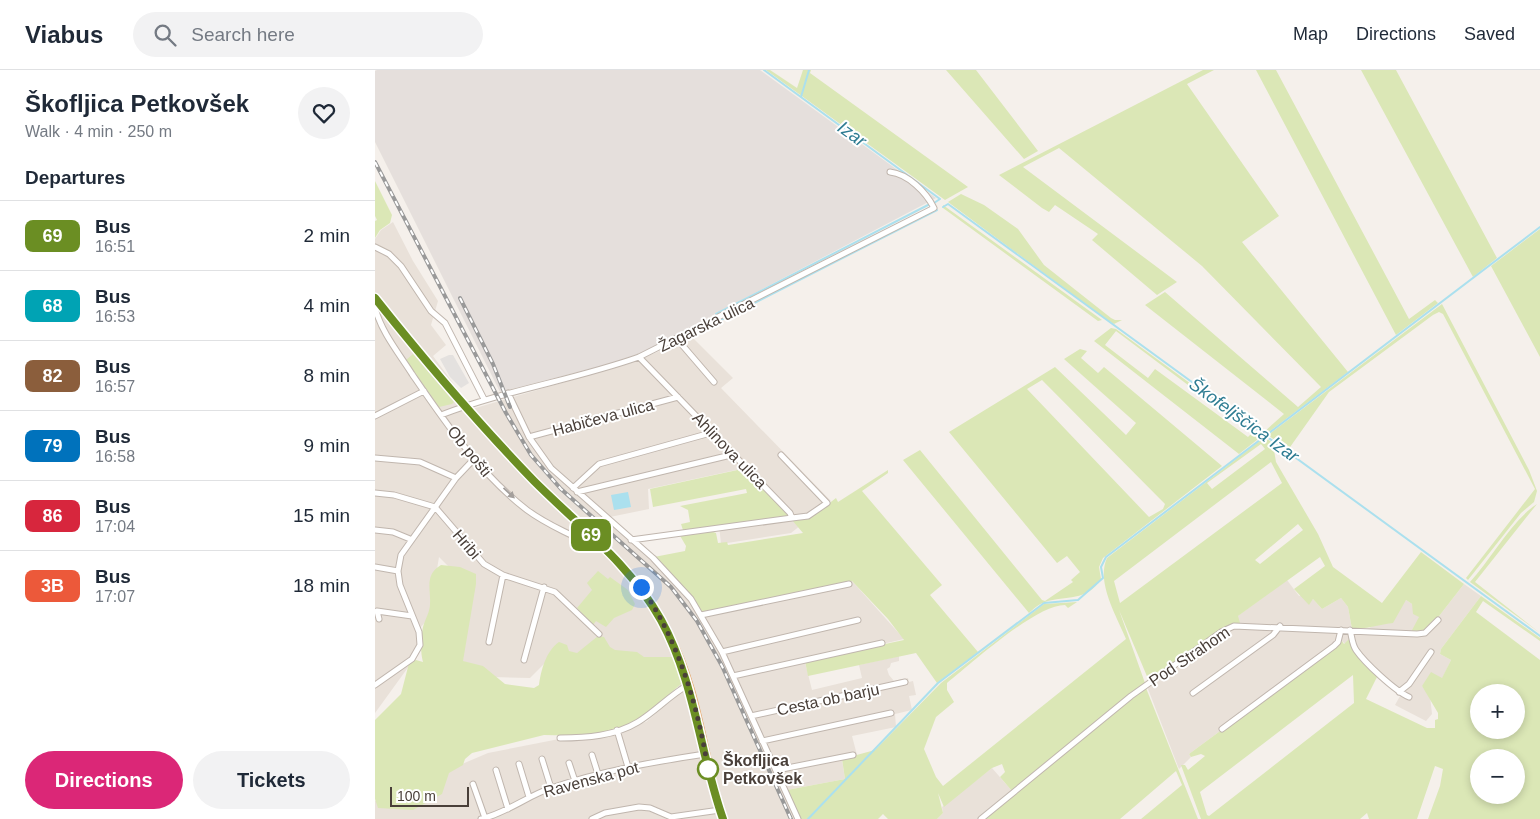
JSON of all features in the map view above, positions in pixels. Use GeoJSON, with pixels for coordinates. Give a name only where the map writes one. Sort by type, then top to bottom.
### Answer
{"type":"FeatureCollection","features":[{"type":"Feature","properties":{"kind":"main road"},"geometry":{"type":"LineString","coordinates":[[375,298],[465,406],[536,482],[607,550],[649,598],[671,639],[688,685],[723,819]]}},
{"type":"Feature","properties":{"kind":"street","name":"Žagarska ulica"},"geometry":{"type":"LineString","coordinates":[[441,415],[484,399],[604,368],[639,356],[677,339],[934,208],[924,192],[899,173],[890,172]]}},
{"type":"Feature","properties":{"kind":"street"},"geometry":{"type":"LineString","coordinates":[[375,247],[389,254],[401,266],[431,312],[445,323],[484,399]]}},
{"type":"Feature","properties":{"kind":"street","name":"Ob pošti"},"geometry":{"type":"LineString","coordinates":[[375,308],[390,341],[424,391],[492,478],[531,513],[578,538],[607,550]]}},
{"type":"Feature","properties":{"kind":"street"},"geometry":{"type":"LineString","coordinates":[[677,339],[713,382]]}},
{"type":"Feature","properties":{"kind":"street","name":"Ahlinova ulica"},"geometry":{"type":"LineString","coordinates":[[639,356],[735,454],[790,513],[792,518]]}},
{"type":"Feature","properties":{"kind":"street"},"geometry":{"type":"LineString","coordinates":[[375,416],[424,391]]}},
{"type":"Feature","properties":{"kind":"street"},"geometry":{"type":"LineString","coordinates":[[508,393],[529,437],[551,468],[673,579],[691,599],[722,652],[798,819]]}},
{"type":"Feature","properties":{"kind":"street","name":"Habičeva ulica"},"geometry":{"type":"LineString","coordinates":[[529,437],[679,397]]}},
{"type":"Feature","properties":{"kind":"street"},"geometry":{"type":"LineString","coordinates":[[575,490],[599,464],[714,432]]}},
{"type":"Feature","properties":{"kind":"street"},"geometry":{"type":"LineString","coordinates":[[575,490],[735,454]]}},
{"type":"Feature","properties":{"kind":"street"},"geometry":{"type":"LineString","coordinates":[[631,540],[807,516],[827,503],[781,455]]}},
{"type":"Feature","properties":{"kind":"street"},"geometry":{"type":"LineString","coordinates":[[375,458],[420,462],[456,478]]}},
{"type":"Feature","properties":{"kind":"street"},"geometry":{"type":"LineString","coordinates":[[375,685],[412,659],[418,651],[421,637],[400,585],[398,571],[401,555],[410,539],[456,478],[475,458]]}},
{"type":"Feature","properties":{"kind":"street"},"geometry":{"type":"LineString","coordinates":[[375,493],[394,495],[435,507]]}},
{"type":"Feature","properties":{"kind":"street","name":"Hribi"},"geometry":{"type":"LineString","coordinates":[[435,507],[484,564],[503,575],[555,592],[599,634]]}},
{"type":"Feature","properties":{"kind":"street"},"geometry":{"type":"LineString","coordinates":[[375,530],[393,532],[410,539]]}},
{"type":"Feature","properties":{"kind":"street"},"geometry":{"type":"LineString","coordinates":[[375,567],[398,571]]}},
{"type":"Feature","properties":{"kind":"street"},"geometry":{"type":"LineString","coordinates":[[489,642],[503,575]]}},
{"type":"Feature","properties":{"kind":"street"},"geometry":{"type":"LineString","coordinates":[[701,615],[849,584]]}},
{"type":"Feature","properties":{"kind":"street"},"geometry":{"type":"LineString","coordinates":[[524,660],[544,587]]}},
{"type":"Feature","properties":{"kind":"street"},"geometry":{"type":"LineString","coordinates":[[379,619],[376,610],[412,616]]}},
{"type":"Feature","properties":{"kind":"street"},"geometry":{"type":"LineString","coordinates":[[722,652],[858,620]]}},
{"type":"Feature","properties":{"kind":"street","name":"Pod Strahom"},"geometry":{"type":"LineString","coordinates":[[981,819],[1131,696],[1221,632],[1234,626],[1280,626],[1417,634],[1425,633],[1438,620]]}},
{"type":"Feature","properties":{"kind":"street"},"geometry":{"type":"LineString","coordinates":[[1193,693],[1273,635],[1280,626]]}},
{"type":"Feature","properties":{"kind":"street"},"geometry":{"type":"LineString","coordinates":[[1222,729],[1338,642],[1341,630]]}},
{"type":"Feature","properties":{"kind":"street"},"geometry":{"type":"LineString","coordinates":[[1350,630],[1355,649],[1399,692],[1409,698]]}},
{"type":"Feature","properties":{"kind":"street"},"geometry":{"type":"LineString","coordinates":[[733,676],[882,643]]}},
{"type":"Feature","properties":{"kind":"street"},"geometry":{"type":"LineString","coordinates":[[1399,692],[1409,684],[1431,652]]}},
{"type":"Feature","properties":{"kind":"street","name":"Cesta ob barju"},"geometry":{"type":"LineString","coordinates":[[751,716],[905,682]]}},
{"type":"Feature","properties":{"kind":"street"},"geometry":{"type":"LineString","coordinates":[[560,738],[589,738],[637,723],[688,685]]}},
{"type":"Feature","properties":{"kind":"street","name":"Cesta ob barju"},"geometry":{"type":"LineString","coordinates":[[762,741],[891,713]]}},
{"type":"Feature","properties":{"kind":"street"},"geometry":{"type":"LineString","coordinates":[[617,730],[628,767]]}},
{"type":"Feature","properties":{"kind":"street","name":"Ravenska pot"},"geometry":{"type":"LineString","coordinates":[[483,818],[508,809],[529,797],[551,788],[598,774],[705,754]]}},
{"type":"Feature","properties":{"kind":"street"},"geometry":{"type":"LineString","coordinates":[[592,755],[598,774]]}},
{"type":"Feature","properties":{"kind":"street"},"geometry":{"type":"LineString","coordinates":[[777,770],[853,755]]}},
{"type":"Feature","properties":{"kind":"street"},"geometry":{"type":"LineString","coordinates":[[542,759],[551,788]]}},
{"type":"Feature","properties":{"kind":"street"},"geometry":{"type":"LineString","coordinates":[[569,763],[575,781]]}},
{"type":"Feature","properties":{"kind":"street"},"geometry":{"type":"LineString","coordinates":[[519,764],[529,797]]}},
{"type":"Feature","properties":{"kind":"street"},"geometry":{"type":"LineString","coordinates":[[496,770],[508,809]]}},
{"type":"Feature","properties":{"kind":"street"},"geometry":{"type":"LineString","coordinates":[[473,784],[483,818]]}},
{"type":"Feature","properties":{"kind":"street"},"geometry":{"type":"LineString","coordinates":[[592,819],[605,813],[639,807],[650,808],[671,817],[720,810]]}},
{"type":"Feature","properties":{"kind":"shaded area"},"geometry":{"type":"Polygon","coordinates":[[[760,70],[936,198],[637,355],[500,392],[375,142],[375,71],[760,70]]]}},
{"type":"Feature","properties":{"kind":"shaded area"},"geometry":{"type":"Polygon","coordinates":[[[393,222],[413,261],[438,301],[431,325],[446,345],[433,356],[472,409],[634,362],[692,337],[733,378],[721,388],[831,501],[791,533],[721,544],[719,525],[781,516],[736,470],[648,489],[649,509],[605,518],[669,577],[700,611],[852,581],[904,639],[805,662],[812,690],[862,678],[859,665],[899,656],[899,661],[891,663],[887,669],[889,675],[894,681],[908,678],[909,682],[913,681],[916,695],[909,696],[912,710],[895,714],[896,727],[852,736],[857,755],[842,760],[845,779],[787,790],[800,819],[375,819],[375,801],[488,753],[646,722],[681,692],[664,666],[557,651],[530,678],[493,677],[460,662],[471,589],[439,557],[429,618],[418,630],[419,645],[412,662],[375,713],[375,239],[381,230],[393,222]]]}},
{"type":"Feature","properties":{"kind":"shaded area"},"geometry":{"type":"Polygon","coordinates":[[[453,355],[469,383],[461,388],[450,377],[440,359],[453,355]]]}},
{"type":"Feature","properties":{"kind":"shaded area"},"geometry":{"type":"Polygon","coordinates":[[[1287,580],[1299,596],[1301,595],[1309,604],[1313,599],[1322,609],[1341,598],[1348,607],[1352,629],[1365,630],[1377,624],[1406,600],[1436,620],[1464,584],[1481,596],[1441,649],[1440,654],[1451,660],[1442,679],[1422,686],[1430,696],[1432,714],[1426,721],[1395,705],[1400,696],[1342,641],[1189,754],[1191,757],[1179,769],[1148,689],[1151,679],[1287,580]]]}},
{"type":"Feature","properties":{"kind":"shaded area"},"geometry":{"type":"Polygon","coordinates":[[[992,768],[1012,791],[984,819],[937,819],[943,813],[942,807],[992,768]]]}},
{"type":"Feature","properties":{"kind":"green space"},"geometry":{"type":"Polygon","coordinates":[[[766,70],[770,70],[797,88],[803,70],[811,70],[810,73],[968,187],[945,200],[766,70]]]}},
{"type":"Feature","properties":{"kind":"green space"},"geometry":{"type":"Polygon","coordinates":[[[946,70],[976,70],[1038,151],[1024,159],[946,70]]]}},
{"type":"Feature","properties":{"kind":"green space"},"geometry":{"type":"Polygon","coordinates":[[[1203,70],[1214,70],[1187,84],[1279,216],[1242,242],[1348,372],[1266,434],[1264,432],[1284,414],[1145,305],[1165,292],[1298,407],[1321,387],[1202,266],[1059,148],[1023,167],[1177,282],[1157,295],[1092,240],[1098,234],[1055,205],[1049,212],[1042,208],[999,175],[1203,70]]]}},
{"type":"Feature","properties":{"kind":"green space"},"geometry":{"type":"Polygon","coordinates":[[[1256,70],[1276,70],[1409,319],[1435,300],[1438,303],[1396,335],[1256,70]]]}},
{"type":"Feature","properties":{"kind":"green space"},"geometry":{"type":"Polygon","coordinates":[[[1361,70],[1396,70],[1497,258],[1473,277],[1361,70]]]}},
{"type":"Feature","properties":{"kind":"green space"},"geometry":{"type":"Polygon","coordinates":[[[375,181],[392,215],[390,223],[380,230],[375,238],[375,221],[377,220],[375,216],[375,181]]]}},
{"type":"Feature","properties":{"kind":"green space"},"geometry":{"type":"Polygon","coordinates":[[[961,194],[984,205],[1018,229],[1044,265],[1111,318],[1122,320],[1114,324],[1107,320],[948,202],[961,194]]]}},
{"type":"Feature","properties":{"kind":"green space"},"geometry":{"type":"Polygon","coordinates":[[[943,205],[1102,320],[1098,321],[943,208],[943,205]]]}},
{"type":"Feature","properties":{"kind":"green space"},"geometry":{"type":"Polygon","coordinates":[[[1540,229],[1540,357],[1491,266],[1540,229]]]}},
{"type":"Feature","properties":{"kind":"green space"},"geometry":{"type":"Polygon","coordinates":[[[1442,304],[1529,470],[1537,491],[1534,502],[1521,513],[1468,580],[1466,578],[1535,489],[1443,314],[1439,312],[1433,315],[1329,392],[1288,450],[1268,435],[1442,304]]]}},
{"type":"Feature","properties":{"kind":"green space"},"geometry":{"type":"Polygon","coordinates":[[[1111,328],[1116,329],[1262,436],[1239,454],[1094,341],[1111,328]],[[1116,331],[1105,345],[1148,378],[1155,369],[1248,437],[1252,433],[1116,331]]]}},
{"type":"Feature","properties":{"kind":"green space"},"geometry":{"type":"Polygon","coordinates":[[[1080,349],[1087,351],[1081,358],[1098,373],[1104,367],[1222,466],[1103,558],[1099,567],[1101,579],[1089,591],[1083,595],[1045,602],[1029,613],[903,460],[920,450],[1042,600],[1045,601],[1073,582],[1071,580],[1080,572],[1067,556],[1057,563],[949,432],[1055,367],[1126,435],[1136,423],[1064,359],[1080,349]],[[1042,380],[1027,389],[1149,517],[1163,509],[1165,504],[1042,380]]]}},
{"type":"Feature","properties":{"kind":"green space"},"geometry":{"type":"Polygon","coordinates":[[[413,354],[454,402],[452,404],[439,407],[406,360],[413,354]]]}},
{"type":"Feature","properties":{"kind":"green space"},"geometry":{"type":"Polygon","coordinates":[[[1265,437],[1276,446],[1274,450],[1276,462],[1318,534],[1333,567],[1382,603],[1421,552],[1464,584],[1436,620],[1424,632],[1411,632],[1419,617],[1413,614],[1412,604],[1406,600],[1393,623],[1352,629],[1348,607],[1341,598],[1322,609],[1313,599],[1309,605],[1294,589],[1325,566],[1320,557],[1238,616],[1240,623],[1220,630],[1149,681],[1119,610],[1145,683],[1012,791],[1000,777],[1005,772],[1002,764],[992,768],[944,807],[938,793],[943,813],[937,819],[888,819],[883,814],[878,819],[801,819],[787,790],[845,779],[842,759],[875,750],[941,683],[1044,604],[1077,602],[1068,608],[1065,605],[1052,608],[1037,615],[1004,637],[947,683],[947,690],[954,702],[936,717],[924,749],[936,777],[943,786],[1126,639],[1106,588],[1104,567],[1107,558],[1265,437]],[[1261,444],[1207,483],[1212,489],[1265,449],[1261,444]],[[1271,462],[1114,581],[1120,603],[1282,483],[1271,462]],[[1298,524],[1255,560],[1260,564],[1303,530],[1298,524]]]}},
{"type":"Feature","properties":{"kind":"green space"},"geometry":{"type":"Polygon","coordinates":[[[742,469],[785,510],[788,516],[683,530],[681,524],[690,522],[688,510],[680,506],[747,493],[746,489],[653,507],[650,489],[742,469]]]}},
{"type":"Feature","properties":{"kind":"green space"},"geometry":{"type":"Polygon","coordinates":[[[888,470],[888,473],[862,491],[942,585],[930,595],[978,652],[937,683],[916,653],[808,676],[805,661],[904,640],[888,619],[852,581],[702,612],[685,588],[654,557],[685,551],[686,546],[679,534],[708,530],[716,533],[718,543],[727,542],[728,545],[803,533],[792,520],[823,508],[836,498],[838,502],[888,470]]]}},
{"type":"Feature","properties":{"kind":"green space"},"geometry":{"type":"Polygon","coordinates":[[[1537,504],[1475,582],[1540,633],[1470,582],[1510,530],[1537,504]]]}},
{"type":"Feature","properties":{"kind":"green space"},"geometry":{"type":"Polygon","coordinates":[[[441,565],[460,567],[476,574],[463,661],[483,666],[505,684],[534,688],[539,685],[547,656],[554,646],[559,642],[567,645],[569,651],[577,653],[598,636],[604,637],[610,647],[615,650],[637,652],[644,657],[674,657],[682,683],[646,715],[625,727],[587,736],[544,735],[472,753],[465,759],[463,765],[449,773],[442,794],[413,810],[378,808],[375,799],[375,720],[401,694],[409,663],[416,660],[423,662],[421,640],[430,607],[429,583],[432,573],[441,565]]]}},
{"type":"Feature","properties":{"kind":"green space"},"geometry":{"type":"Polygon","coordinates":[[[598,571],[628,590],[635,604],[632,610],[614,618],[606,627],[596,621],[593,625],[577,608],[592,590],[587,583],[598,571]]]}},
{"type":"Feature","properties":{"kind":"green space"},"geometry":{"type":"Polygon","coordinates":[[[1481,596],[1540,638],[1540,641],[1483,601],[1476,612],[1540,660],[1540,819],[1428,819],[1440,786],[1443,769],[1435,766],[1417,819],[1369,819],[1367,813],[1360,819],[1201,819],[1181,765],[1185,765],[1188,770],[1205,756],[1201,754],[1191,757],[1189,754],[1342,641],[1344,644],[1350,638],[1378,675],[1366,699],[1427,728],[1435,728],[1435,720],[1438,719],[1438,713],[1422,686],[1431,672],[1442,678],[1451,660],[1440,654],[1441,649],[1481,596]],[[1353,675],[1200,792],[1207,815],[1209,816],[1354,703],[1353,675]]]}},
{"type":"Feature","properties":{"kind":"green space"},"geometry":{"type":"Polygon","coordinates":[[[1146,688],[1198,819],[1141,819],[1182,785],[1176,771],[1120,819],[983,819],[1146,688]]]}},
{"type":"Feature","properties":{"kind":"water"},"geometry":{"type":"Polygon","coordinates":[[[628,492],[631,507],[614,510],[611,495],[628,492]]]}},
{"type":"Feature","properties":{"kind":"waterway","name":"Izar"},"geometry":{"type":"LineString","coordinates":[[764,70],[940,199],[934,203]]}},
{"type":"Feature","properties":{"kind":"waterway"},"geometry":{"type":"LineString","coordinates":[[801,97],[809,70]]}},
{"type":"Feature","properties":{"kind":"waterway","name":"Škofeljščica Izar"},"geometry":{"type":"LineString","coordinates":[[943,207],[948,204],[1540,636]]}},
{"type":"Feature","properties":{"kind":"waterway"},"geometry":{"type":"LineString","coordinates":[[716,314],[928,205]]}},
{"type":"Feature","properties":{"kind":"waterway"},"geometry":{"type":"LineString","coordinates":[[707,327],[937,210]]}},
{"type":"Feature","properties":{"kind":"waterway"},"geometry":{"type":"LineString","coordinates":[[808,819],[938,683],[1044,603],[1078,600],[1103,578],[1101,567],[1106,557],[1540,227]]}},
{"type":"Feature","properties":{"kind":"railway"},"geometry":{"type":"LineString","coordinates":[[375,162],[506,413],[531,455],[561,489],[671,587],[697,621],[722,666],[791,819]]}},
{"type":"Feature","properties":{"kind":"railway"},"geometry":{"type":"LineString","coordinates":[[460,298],[493,364],[510,407]]}},
{"type":"Feature","properties":{"kind":"bus line","name":"69"},"geometry":{"type":"LineString","coordinates":[[375,298],[425,361],[486,431],[618,561],[649,598],[681,662],[723,819]]}},
{"type":"Feature","properties":{"kind":"place","name":"Škofljica Petkovšek"},"geometry":{"type":"Point","coordinates":[708,769]}},
{"type":"Feature","properties":{"kind":"route"},"geometry":{"type":"LineString","coordinates":[[641,587],[661,620],[681,662],[693,703],[708,769]]}}]}
